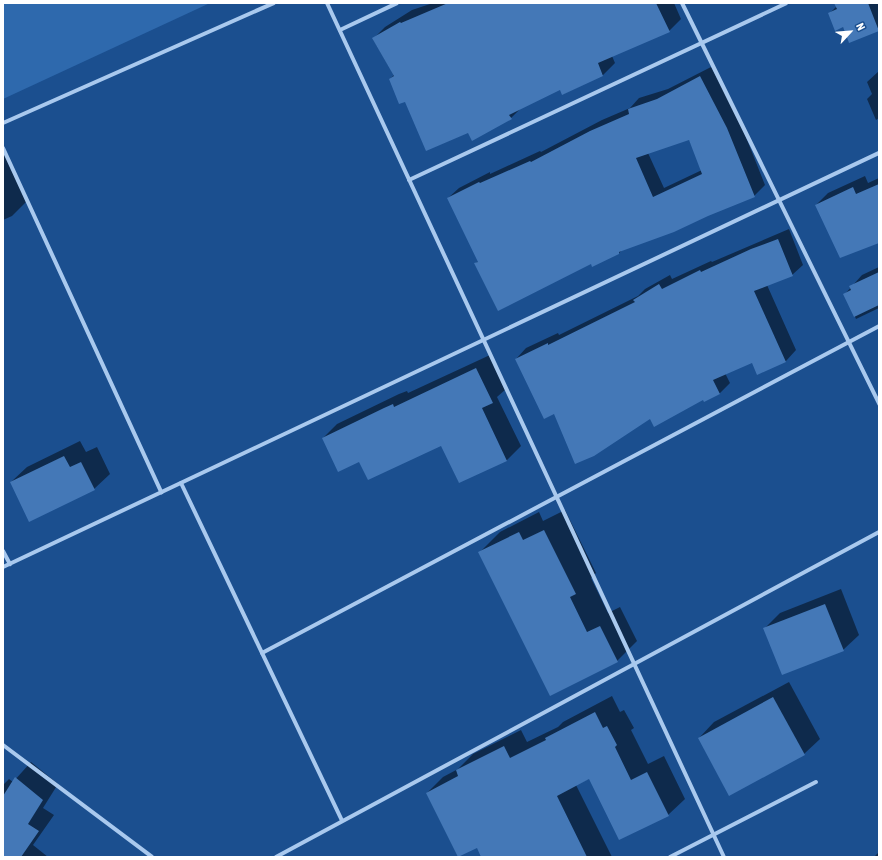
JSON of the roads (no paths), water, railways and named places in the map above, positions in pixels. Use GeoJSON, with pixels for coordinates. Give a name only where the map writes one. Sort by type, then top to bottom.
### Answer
{"type":"FeatureCollection","features":[{"type":"Feature","properties":{"kind":"street"},"geometry":{"type":"LineString","coordinates":[[3,123],[274,3]]}},
{"type":"Feature","properties":{"kind":"street"},"geometry":{"type":"LineString","coordinates":[[328,3],[724,857]]}},
{"type":"Feature","properties":{"kind":"street"},"geometry":{"type":"LineString","coordinates":[[340,30],[397,3]]}},
{"type":"Feature","properties":{"kind":"street"},"geometry":{"type":"LineString","coordinates":[[682,3],[879,404]]}},
{"type":"Feature","properties":{"kind":"street"},"geometry":{"type":"LineString","coordinates":[[409,180],[786,3]]}},
{"type":"Feature","properties":{"kind":"street"},"geometry":{"type":"LineString","coordinates":[[3,148],[161,492]]}},
{"type":"Feature","properties":{"kind":"street"},"geometry":{"type":"LineString","coordinates":[[3,567],[879,153]]}},
{"type":"Feature","properties":{"kind":"street"},"geometry":{"type":"LineString","coordinates":[[262,653],[879,326]]}},
{"type":"Feature","properties":{"kind":"street"},"geometry":{"type":"LineString","coordinates":[[180,483],[342,821]]}},
{"type":"Feature","properties":{"kind":"street"},"geometry":{"type":"LineString","coordinates":[[276,857],[879,532]]}},
{"type":"Feature","properties":{"kind":"street"},"geometry":{"type":"LineString","coordinates":[[3,551],[10,564]]}},
{"type":"Feature","properties":{"kind":"street"},"geometry":{"type":"LineString","coordinates":[[3,746],[152,857]]}},
{"type":"Feature","properties":{"kind":"street"},"geometry":{"type":"LineString","coordinates":[[670,857],[816,782]]}}]}
